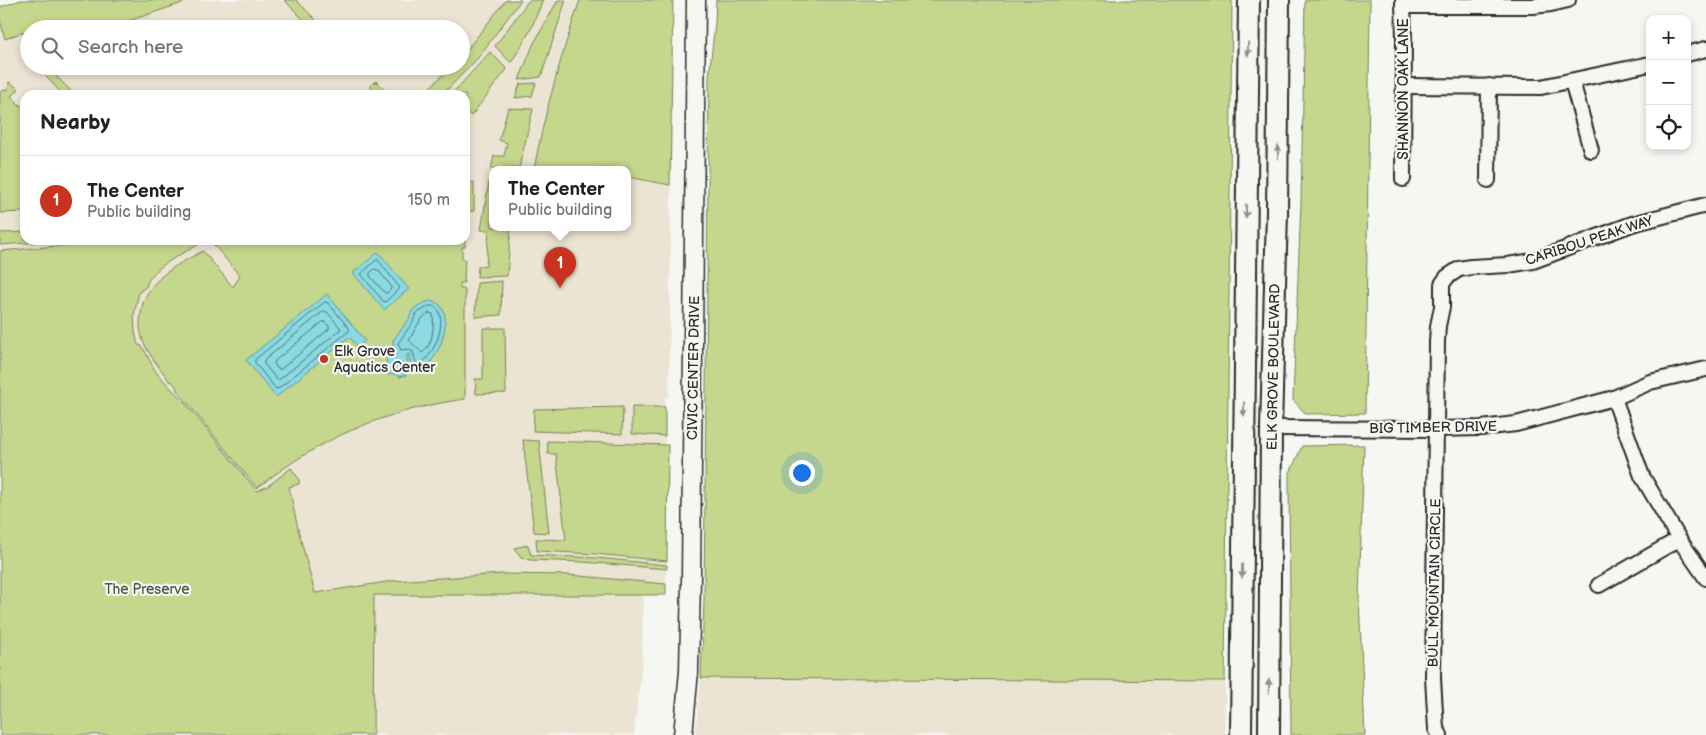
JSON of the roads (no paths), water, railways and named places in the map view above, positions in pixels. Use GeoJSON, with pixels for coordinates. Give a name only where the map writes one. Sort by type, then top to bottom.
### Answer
{"type":"FeatureCollection","features":[{"type":"Feature","properties":{"kind":"main road","name":"ELK GROVE BOULEVARD"},"geometry":{"type":"LineString","coordinates":[[1241,735],[1249,0]]}},
{"type":"Feature","properties":{"kind":"main road","name":"ELK GROVE BOULEVARD"},"geometry":{"type":"LineString","coordinates":[[1269,735],[1271,428],[1277,213],[1279,0]]}},
{"type":"Feature","properties":{"kind":"main road"},"geometry":{"type":"LineString","coordinates":[[1245,296],[1259,329],[1257,393],[1260,411],[1271,428]]}},
{"type":"Feature","properties":{"kind":"main road"},"geometry":{"type":"LineString","coordinates":[[1243,432],[1258,454],[1258,572],[1263,590],[1269,602]]}},
{"type":"Feature","properties":{"kind":"street","name":"CIVIC CENTER DRIVE"},"geometry":{"type":"LineString","coordinates":[[683,735],[689,671],[691,580],[696,0]]}},
{"type":"Feature","properties":{"kind":"street"},"geometry":{"type":"LineString","coordinates":[[1403,3],[1533,6],[1568,0]]}},
{"type":"Feature","properties":{"kind":"street","name":"SHANNON OAK LANE"},"geometry":{"type":"LineString","coordinates":[[1403,3],[1403,179]]}},
{"type":"Feature","properties":{"kind":"street"},"geometry":{"type":"LineString","coordinates":[[1691,53],[1706,49]]}},
{"type":"Feature","properties":{"kind":"street"},"geometry":{"type":"LineString","coordinates":[[1404,86],[1541,87],[1646,65]]}},
{"type":"Feature","properties":{"kind":"street"},"geometry":{"type":"LineString","coordinates":[[1572,81],[1591,150]]}},
{"type":"Feature","properties":{"kind":"street"},"geometry":{"type":"LineString","coordinates":[[1488,180],[1489,86]]}},
{"type":"Feature","properties":{"kind":"street","name":"CARIBOU PEAK WAY"},"geometry":{"type":"LineString","coordinates":[[1436,429],[1437,334],[1442,307],[1442,284],[1448,277],[1459,270],[1471,267],[1508,265],[1533,261],[1632,224],[1706,205]]}},
{"type":"Feature","properties":{"kind":"street","name":"BIG TIMBER DRIVE"},"geometry":{"type":"LineString","coordinates":[[1271,428],[1436,429],[1481,428],[1516,424],[1614,398],[1650,382],[1706,369]]}},
{"type":"Feature","properties":{"kind":"street"},"geometry":{"type":"LineString","coordinates":[[1614,398],[1642,476],[1679,539],[1706,578]]}},
{"type":"Feature","properties":{"kind":"street","name":"BULL MOUNTAIN CIRCLE"},"geometry":{"type":"LineString","coordinates":[[1436,429],[1433,678],[1436,729],[1440,735]]}},
{"type":"Feature","properties":{"kind":"street"},"geometry":{"type":"LineString","coordinates":[[1598,585],[1679,539]]}},
{"type":"Feature","properties":{"kind":"water"},"geometry":{"type":"Polygon","coordinates":[[[378,252],[409,289],[384,310],[353,273],[378,252]]]}},
{"type":"Feature","properties":{"kind":"water"},"geometry":{"type":"Polygon","coordinates":[[[327,294],[365,341],[358,347],[349,337],[276,397],[246,360],[327,294]]]}},
{"type":"Feature","properties":{"kind":"water"},"geometry":{"type":"Polygon","coordinates":[[[429,301],[439,304],[444,312],[445,322],[444,335],[433,359],[425,368],[416,372],[411,368],[409,354],[407,355],[408,370],[406,375],[400,377],[395,374],[387,375],[386,355],[397,354],[393,340],[409,319],[412,311],[419,305],[429,301]]]}},
{"type":"Feature","properties":{"kind":"place","name":"The Center"},"geometry":{"type":"Point","coordinates":[560,288]}},
{"type":"Feature","properties":{"kind":"place","name":"Elk Grove Aquatics Center"},"geometry":{"type":"Point","coordinates":[324,359]}},
{"type":"Feature","properties":{"kind":"park label","name":"The Preserve"},"geometry":{"type":"Point","coordinates":[147,589]}}]}
